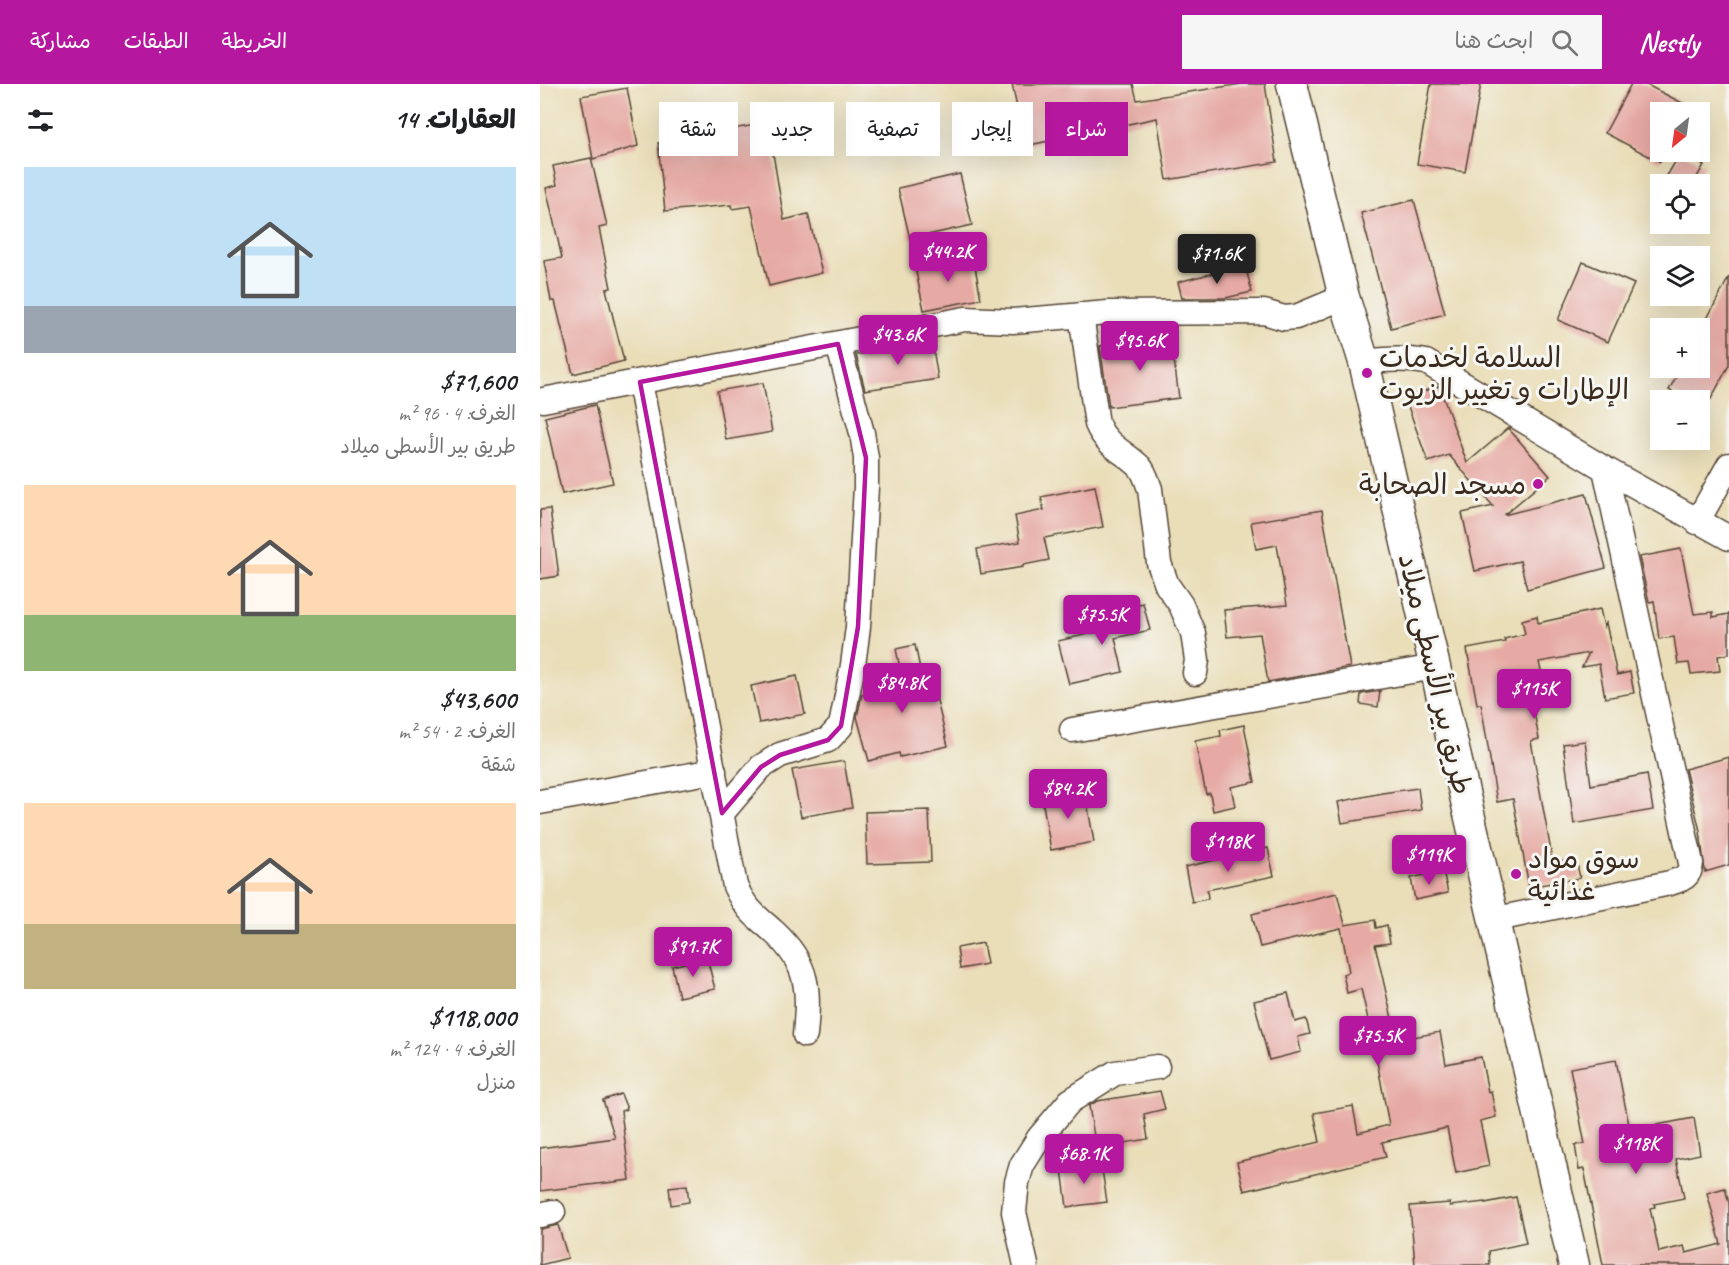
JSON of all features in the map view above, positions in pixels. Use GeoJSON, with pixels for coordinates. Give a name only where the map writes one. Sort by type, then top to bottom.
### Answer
{"type":"FeatureCollection","features":[{"type":"Feature","properties":{"kind":"main road","name":"طريق بير الأسطى ميلاد"},"geometry":{"type":"LineString","coordinates":[[1292,84],[1344,297],[1364,362],[1574,1265]]}},
{"type":"Feature","properties":{"kind":"street"},"geometry":{"type":"LineString","coordinates":[[543,399],[965,319],[1013,321],[1081,315],[1264,312],[1284,318],[1296,317],[1344,297]]}},
{"type":"Feature","properties":{"kind":"street"},"geometry":{"type":"LineString","coordinates":[[1081,315],[1097,424],[1101,435],[1110,445],[1141,468],[1145,476],[1151,496],[1162,575],[1188,618],[1197,660],[1196,673]]}},
{"type":"Feature","properties":{"kind":"street"},"geometry":{"type":"LineString","coordinates":[[722,813],[761,767],[780,755],[828,740],[841,726],[854,664],[858,627],[866,468],[862,433],[838,344]]}},
{"type":"Feature","properties":{"kind":"street"},"geometry":{"type":"LineString","coordinates":[[1364,362],[1386,359],[1426,362],[1605,470],[1729,538]]}},
{"type":"Feature","properties":{"kind":"street"},"geometry":{"type":"LineString","coordinates":[[640,382],[735,886],[744,904],[776,934],[801,967],[808,1001],[805,1035]]}},
{"type":"Feature","properties":{"kind":"street"},"geometry":{"type":"LineString","coordinates":[[1697,522],[1729,465]]}},
{"type":"Feature","properties":{"kind":"street"},"geometry":{"type":"LineString","coordinates":[[1492,920],[1670,883],[1684,879],[1690,871],[1689,851],[1605,470]]}},
{"type":"Feature","properties":{"kind":"street"},"geometry":{"type":"LineString","coordinates":[[1072,730],[1435,667]]}},
{"type":"Feature","properties":{"kind":"street"},"geometry":{"type":"LineString","coordinates":[[540,802],[714,771]]}},
{"type":"Feature","properties":{"kind":"street"},"geometry":{"type":"LineString","coordinates":[[1026,1265],[1014,1212],[1017,1182],[1022,1165],[1039,1138],[1070,1101],[1115,1073],[1157,1067]]}},
{"type":"Feature","properties":{"kind":"highlighted area"},"geometry":{"type":"Polygon","coordinates":[[[838,344],[866,458],[858,627],[841,726],[828,740],[780,755],[761,767],[722,813],[640,382],[838,344]]]}},
{"type":"Feature","properties":{"kind":"building"},"geometry":{"type":"Polygon","coordinates":[[[1012,84],[1133,84],[1137,100],[1242,84],[1265,84],[1277,162],[1167,180],[1157,118],[1128,124],[1128,102],[1045,102],[1045,142],[1033,144],[1033,102],[1016,102],[1012,84]]]}},
{"type":"Feature","properties":{"kind":"building"},"geometry":{"type":"Polygon","coordinates":[[[1431,84],[1481,84],[1465,172],[1417,164],[1431,84]]]}},
{"type":"Feature","properties":{"kind":"building"},"geometry":{"type":"Polygon","coordinates":[[[1631,84],[1645,84],[1680,102],[1650,102],[1650,157],[1605,133],[1631,84]]]}},
{"type":"Feature","properties":{"kind":"building"},"geometry":{"type":"Polygon","coordinates":[[[627,88],[638,146],[593,159],[581,96],[627,88]]]}},
{"type":"Feature","properties":{"kind":"building"},"geometry":{"type":"Polygon","coordinates":[[[750,126],[750,156],[773,156],[784,220],[808,214],[822,273],[769,286],[751,206],[732,209],[731,205],[665,211],[659,156],[738,156],[738,128],[750,126]]]}},
{"type":"Feature","properties":{"kind":"building"},"geometry":{"type":"Polygon","coordinates":[[[591,158],[607,226],[599,228],[611,288],[606,289],[624,361],[573,374],[555,301],[551,301],[544,261],[562,258],[546,188],[557,185],[553,166],[591,158]]]}},
{"type":"Feature","properties":{"kind":"building"},"geometry":{"type":"Polygon","coordinates":[[[1675,162],[1699,162],[1704,165],[1699,174],[1668,174],[1675,162]]]}},
{"type":"Feature","properties":{"kind":"building"},"geometry":{"type":"Polygon","coordinates":[[[960,174],[972,225],[910,239],[898,188],[960,174]]]}},
{"type":"Feature","properties":{"kind":"building"},"geometry":{"type":"Polygon","coordinates":[[[1414,200],[1445,314],[1391,328],[1361,213],[1414,200]]]}},
{"type":"Feature","properties":{"kind":"building"},"geometry":{"type":"Polygon","coordinates":[[[973,256],[981,299],[924,310],[915,267],[973,256]]]}},
{"type":"Feature","properties":{"kind":"building"},"geometry":{"type":"Polygon","coordinates":[[[1583,262],[1634,284],[1608,342],[1558,320],[1583,262]]]}},
{"type":"Feature","properties":{"kind":"building"},"geometry":{"type":"Polygon","coordinates":[[[1245,265],[1252,292],[1225,298],[1182,298],[1178,282],[1245,265]]]}},
{"type":"Feature","properties":{"kind":"building"},"geometry":{"type":"Polygon","coordinates":[[[1729,277],[1729,365],[1710,401],[1710,390],[1669,390],[1676,378],[1710,378],[1710,318],[1707,318],[1729,277]]]}},
{"type":"Feature","properties":{"kind":"building"},"geometry":{"type":"Polygon","coordinates":[[[1171,337],[1179,398],[1109,407],[1100,346],[1171,337]]]}},
{"type":"Feature","properties":{"kind":"building"},"geometry":{"type":"Polygon","coordinates":[[[932,342],[938,379],[865,390],[856,355],[932,342]]]}},
{"type":"Feature","properties":{"kind":"building"},"geometry":{"type":"Polygon","coordinates":[[[763,383],[772,432],[726,440],[717,391],[763,383]]]}},
{"type":"Feature","properties":{"kind":"building"},"geometry":{"type":"Polygon","coordinates":[[[1439,386],[1467,463],[1508,428],[1550,476],[1504,515],[1586,494],[1606,568],[1527,589],[1520,561],[1475,571],[1462,513],[1493,506],[1449,455],[1428,462],[1405,398],[1439,386]]]}},
{"type":"Feature","properties":{"kind":"building"},"geometry":{"type":"Polygon","coordinates":[[[595,405],[613,483],[562,494],[545,417],[595,405]]]}},
{"type":"Feature","properties":{"kind":"building"},"geometry":{"type":"Polygon","coordinates":[[[1095,486],[1103,527],[1044,538],[1049,560],[981,574],[977,549],[1020,542],[1015,516],[1044,510],[1041,497],[1095,486]]]}},
{"type":"Feature","properties":{"kind":"building"},"geometry":{"type":"Polygon","coordinates":[[[550,509],[559,576],[540,579],[540,510],[550,509]]]}},
{"type":"Feature","properties":{"kind":"building"},"geometry":{"type":"Polygon","coordinates":[[[1322,510],[1350,667],[1268,682],[1260,634],[1227,637],[1224,610],[1287,605],[1277,545],[1256,549],[1251,522],[1322,510]]]}},
{"type":"Feature","properties":{"kind":"building"},"geometry":{"type":"Polygon","coordinates":[[[1681,549],[1694,614],[1713,612],[1713,617],[1729,614],[1729,654],[1718,656],[1720,671],[1691,674],[1689,663],[1678,664],[1674,637],[1659,639],[1654,601],[1649,602],[1639,557],[1681,549]]]}},
{"type":"Feature","properties":{"kind":"building"},"geometry":{"type":"Polygon","coordinates":[[[1143,603],[1150,630],[1115,638],[1123,672],[1069,684],[1058,641],[1110,629],[1106,612],[1143,603]]]}},
{"type":"Feature","properties":{"kind":"building"},"geometry":{"type":"Polygon","coordinates":[[[1600,609],[1604,627],[1606,623],[1617,675],[1630,672],[1634,693],[1605,698],[1599,664],[1582,667],[1589,653],[1539,662],[1542,676],[1528,679],[1539,739],[1531,741],[1553,863],[1576,859],[1580,878],[1529,887],[1513,799],[1497,802],[1481,704],[1477,704],[1467,649],[1505,642],[1504,639],[1525,634],[1522,620],[1537,616],[1538,623],[1600,609]]]}},
{"type":"Feature","properties":{"kind":"building"},"geometry":{"type":"Polygon","coordinates":[[[915,645],[922,678],[931,676],[948,746],[900,757],[899,753],[869,761],[857,717],[862,694],[903,683],[896,649],[915,645]]]}},
{"type":"Feature","properties":{"kind":"building"},"geometry":{"type":"Polygon","coordinates":[[[797,676],[805,714],[759,723],[751,686],[797,676]]]}},
{"type":"Feature","properties":{"kind":"building"},"geometry":{"type":"Polygon","coordinates":[[[1380,691],[1378,707],[1360,704],[1361,694],[1380,691]]]}},
{"type":"Feature","properties":{"kind":"building"},"geometry":{"type":"Polygon","coordinates":[[[1244,725],[1255,782],[1231,787],[1235,806],[1213,811],[1210,793],[1206,794],[1195,741],[1221,736],[1220,730],[1244,725]]]}},
{"type":"Feature","properties":{"kind":"building"},"geometry":{"type":"Polygon","coordinates":[[[1585,741],[1591,785],[1647,774],[1653,810],[1574,824],[1563,744],[1585,741]]]}},
{"type":"Feature","properties":{"kind":"building"},"geometry":{"type":"Polygon","coordinates":[[[1729,757],[1729,865],[1705,872],[1700,831],[1685,769],[1729,757]]]}},
{"type":"Feature","properties":{"kind":"building"},"geometry":{"type":"Polygon","coordinates":[[[844,761],[852,808],[801,817],[792,770],[844,761]]]}},
{"type":"Feature","properties":{"kind":"building"},"geometry":{"type":"Polygon","coordinates":[[[1418,788],[1421,810],[1342,823],[1338,802],[1418,788]]]}},
{"type":"Feature","properties":{"kind":"building"},"geometry":{"type":"Polygon","coordinates":[[[1085,791],[1094,842],[1051,850],[1042,799],[1085,791]]]}},
{"type":"Feature","properties":{"kind":"building"},"geometry":{"type":"Polygon","coordinates":[[[929,810],[931,862],[867,864],[865,812],[929,810]]]}},
{"type":"Feature","properties":{"kind":"building"},"geometry":{"type":"Polygon","coordinates":[[[1268,848],[1274,876],[1207,890],[1208,899],[1192,902],[1185,867],[1268,848]]]}},
{"type":"Feature","properties":{"kind":"building"},"geometry":{"type":"Polygon","coordinates":[[[1443,871],[1448,893],[1415,900],[1411,878],[1443,871]]]}},
{"type":"Feature","properties":{"kind":"building"},"geometry":{"type":"Polygon","coordinates":[[[1337,893],[1345,925],[1375,920],[1376,928],[1387,925],[1390,943],[1375,945],[1397,1040],[1440,1032],[1446,1064],[1481,1057],[1496,1117],[1480,1121],[1489,1166],[1456,1173],[1447,1128],[1382,1142],[1386,1157],[1244,1191],[1237,1162],[1320,1142],[1314,1113],[1353,1106],[1358,1133],[1389,1125],[1361,989],[1347,993],[1343,974],[1349,972],[1341,928],[1260,947],[1252,914],[1337,893]]]}},
{"type":"Feature","properties":{"kind":"building"},"geometry":{"type":"Polygon","coordinates":[[[983,943],[987,964],[960,969],[957,948],[983,943]]]}},
{"type":"Feature","properties":{"kind":"building"},"geometry":{"type":"Polygon","coordinates":[[[707,958],[715,989],[679,997],[672,966],[707,958]]]}},
{"type":"Feature","properties":{"kind":"building"},"geometry":{"type":"Polygon","coordinates":[[[1288,993],[1295,1022],[1306,1019],[1310,1034],[1298,1037],[1301,1052],[1269,1060],[1254,1001],[1288,993]]]}},
{"type":"Feature","properties":{"kind":"building"},"geometry":{"type":"Polygon","coordinates":[[[1616,1060],[1630,1130],[1694,1118],[1700,1154],[1676,1159],[1684,1198],[1654,1204],[1655,1207],[1650,1208],[1659,1252],[1684,1246],[1686,1253],[1721,1244],[1707,1193],[1725,1188],[1729,1203],[1729,1265],[1603,1265],[1584,1169],[1579,1170],[1575,1145],[1585,1144],[1570,1068],[1616,1060]]]}},
{"type":"Feature","properties":{"kind":"building"},"geometry":{"type":"Polygon","coordinates":[[[1160,1091],[1165,1109],[1144,1114],[1148,1139],[1096,1148],[1089,1106],[1097,1101],[1160,1091]]]}},
{"type":"Feature","properties":{"kind":"building"},"geometry":{"type":"Polygon","coordinates":[[[621,1094],[627,1109],[621,1111],[630,1180],[540,1191],[540,1148],[615,1138],[603,1100],[621,1094]]]}},
{"type":"Feature","properties":{"kind":"building"},"geometry":{"type":"Polygon","coordinates":[[[1101,1163],[1107,1202],[1067,1207],[1062,1169],[1101,1163]]]}},
{"type":"Feature","properties":{"kind":"building"},"geometry":{"type":"Polygon","coordinates":[[[687,1185],[689,1202],[671,1205],[669,1187],[687,1185]]]}},
{"type":"Feature","properties":{"kind":"building"},"geometry":{"type":"Polygon","coordinates":[[[1516,1197],[1526,1243],[1489,1251],[1490,1265],[1415,1265],[1410,1206],[1450,1203],[1450,1206],[1516,1197]]]}},
{"type":"Feature","properties":{"kind":"building"},"geometry":{"type":"Polygon","coordinates":[[[558,1225],[568,1258],[540,1265],[540,1229],[558,1225]]]}},
{"type":"Feature","properties":{"kind":"place","name":"السلامة لخدمات الإطارات و تغيير الزيوت"},"geometry":{"type":"Point","coordinates":[1367,373]}},
{"type":"Feature","properties":{"kind":"place","name":"مسجد الصحابة"},"geometry":{"type":"Point","coordinates":[1538,484]}},
{"type":"Feature","properties":{"kind":"place","name":"سوق مواد غذائية"},"geometry":{"type":"Point","coordinates":[1516,874]}}]}
